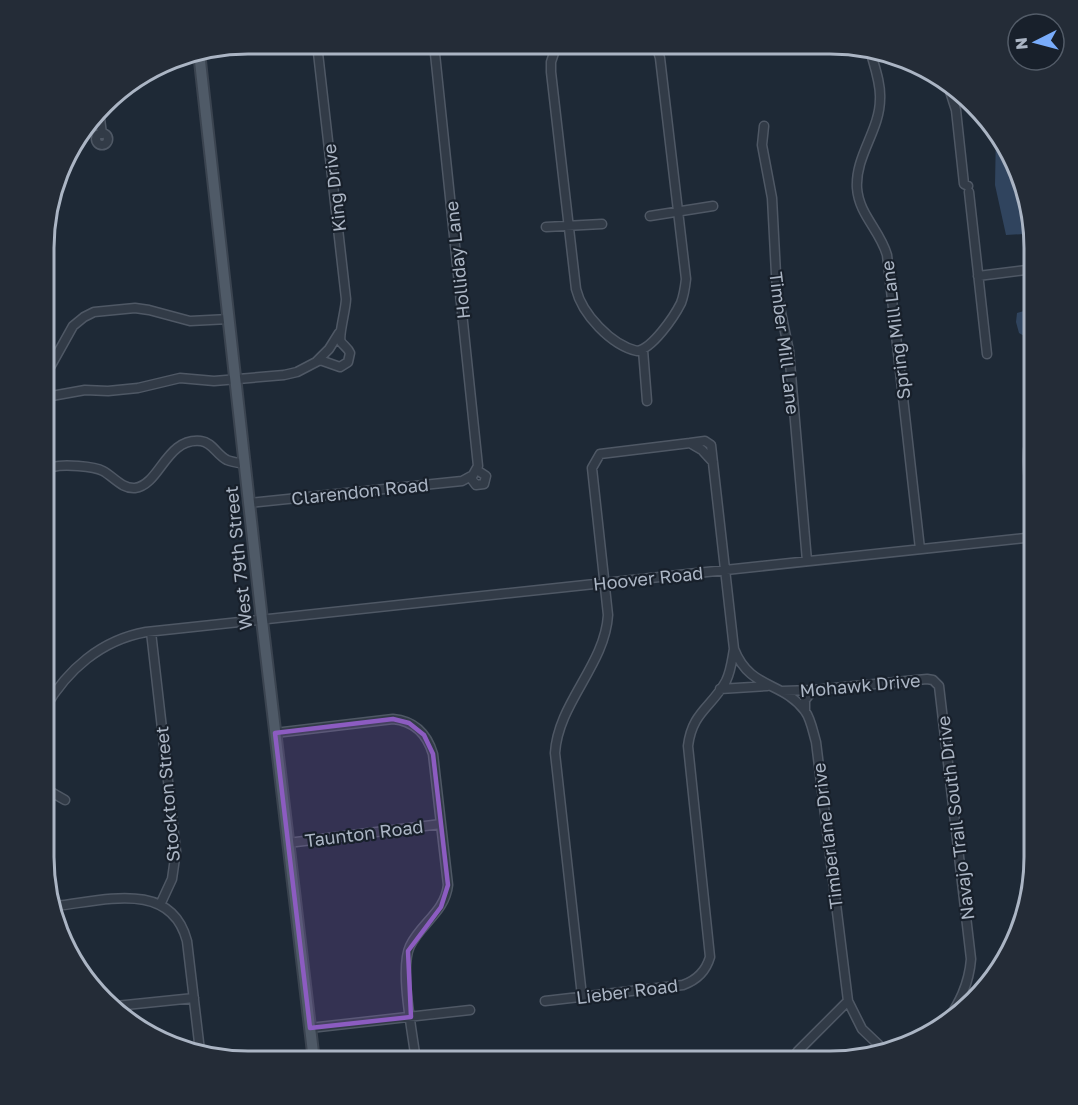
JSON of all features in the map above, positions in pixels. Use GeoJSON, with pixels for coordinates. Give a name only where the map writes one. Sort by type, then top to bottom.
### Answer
{"type":"FeatureCollection","features":[{"type":"Feature","properties":{"kind":"main road","name":"West 79th Street"},"geometry":{"type":"LineString","coordinates":[[200,61],[261,620],[313,1051]]}},
{"type":"Feature","properties":{"kind":"street","name":"King Drive"},"geometry":{"type":"LineString","coordinates":[[54,396],[85,390],[138,388],[180,378],[209,381],[235,380],[292,373],[316,361],[329,349],[340,332],[345,315],[346,299],[318,54]]}},
{"type":"Feature","properties":{"kind":"street","name":"Holliday Lane"},"geometry":{"type":"LineString","coordinates":[[435,54],[478,461],[473,474],[474,483],[484,484],[486,477],[473,474]]}},
{"type":"Feature","properties":{"kind":"street"},"geometry":{"type":"LineString","coordinates":[[554,54],[551,72],[576,289],[587,315],[613,339],[633,350],[641,350],[652,343],[677,310],[684,294],[686,279],[659,54]]}},
{"type":"Feature","properties":{"kind":"street","name":"Spring Mill Lane"},"geometry":{"type":"LineString","coordinates":[[872,59],[880,99],[878,112],[859,166],[858,196],[863,211],[880,237],[887,255],[920,549]]}},
{"type":"Feature","properties":{"kind":"street"},"geometry":{"type":"LineString","coordinates":[[955,100],[964,184],[969,189],[987,354]]}},
{"type":"Feature","properties":{"kind":"street"},"geometry":{"type":"LineString","coordinates":[[100,122],[102,134]]}},
{"type":"Feature","properties":{"kind":"street","name":"Timber Mill Lane"},"geometry":{"type":"LineString","coordinates":[[764,126],[762,145],[772,198],[777,292],[789,351],[807,561]]}},
{"type":"Feature","properties":{"kind":"street"},"geometry":{"type":"LineString","coordinates":[[650,216],[713,206]]}},
{"type":"Feature","properties":{"kind":"street"},"geometry":{"type":"LineString","coordinates":[[546,227],[603,224]]}},
{"type":"Feature","properties":{"kind":"street"},"geometry":{"type":"LineString","coordinates":[[978,276],[1024,270]]}},
{"type":"Feature","properties":{"kind":"street"},"geometry":{"type":"LineString","coordinates":[[54,360],[73,326],[94,312],[135,308],[190,321],[229,319]]}},
{"type":"Feature","properties":{"kind":"street","name":"King Drive"},"geometry":{"type":"LineString","coordinates":[[316,361],[323,360],[340,367],[348,362],[350,353],[341,341],[340,332]]}},
{"type":"Feature","properties":{"kind":"street"},"geometry":{"type":"LineString","coordinates":[[641,350],[647,401]]}},
{"type":"Feature","properties":{"kind":"street"},"geometry":{"type":"LineString","coordinates":[[54,467],[96,468],[106,472],[126,487],[138,488],[148,481],[175,449],[198,441],[209,445],[229,461],[245,464]]}},
{"type":"Feature","properties":{"kind":"street"},"geometry":{"type":"LineString","coordinates":[[582,996],[555,753],[560,727],[605,635],[608,615],[592,473],[600,454],[690,443],[708,442],[711,445],[734,649],[728,675],[720,689]]}},
{"type":"Feature","properties":{"kind":"street"},"geometry":{"type":"LineString","coordinates":[[690,443],[702,450],[713,462]]}},
{"type":"Feature","properties":{"kind":"street","name":"Clarendon Road"},"geometry":{"type":"LineString","coordinates":[[249,503],[462,481],[473,474]]}},
{"type":"Feature","properties":{"kind":"street","name":"Hoover Road"},"geometry":{"type":"LineString","coordinates":[[54,695],[66,677],[89,657],[124,638],[151,632],[1024,538]]}},
{"type":"Feature","properties":{"kind":"street","name":"Stockton Street"},"geometry":{"type":"LineString","coordinates":[[151,632],[176,851],[172,879],[160,905]]}},
{"type":"Feature","properties":{"kind":"street","name":"Timberlane Drive"},"geometry":{"type":"LineString","coordinates":[[734,649],[748,673],[768,686],[782,691],[805,711],[816,742],[848,1001],[862,1029],[878,1044]]}},
{"type":"Feature","properties":{"kind":"street","name":"Mohawk Drive"},"geometry":{"type":"LineString","coordinates":[[782,691],[927,679],[936,683]]}},
{"type":"Feature","properties":{"kind":"street","name":"Navajo Trail South Drive"},"geometry":{"type":"LineString","coordinates":[[936,683],[940,690],[970,953],[969,981],[961,999]]}},
{"type":"Feature","properties":{"kind":"street"},"geometry":{"type":"LineString","coordinates":[[720,689],[768,686]]}},
{"type":"Feature","properties":{"kind":"street","name":"Lieber Road"},"geometry":{"type":"LineString","coordinates":[[545,1001],[683,985],[694,980],[704,970],[710,949],[688,746],[690,732],[696,719],[720,689]]}},
{"type":"Feature","properties":{"kind":"street"},"geometry":{"type":"LineString","coordinates":[[805,711],[805,700],[813,690]]}},
{"type":"Feature","properties":{"kind":"street"},"geometry":{"type":"LineString","coordinates":[[275,733],[393,719],[411,724],[427,739],[433,754],[448,888],[443,905],[414,939],[405,965],[415,1051]]}},
{"type":"Feature","properties":{"kind":"street"},"geometry":{"type":"LineString","coordinates":[[54,794],[65,800]]}},
{"type":"Feature","properties":{"kind":"street","name":"Taunton Road"},"geometry":{"type":"LineString","coordinates":[[288,843],[441,824]]}},
{"type":"Feature","properties":{"kind":"street"},"geometry":{"type":"LineString","coordinates":[[61,906],[144,898],[174,915],[184,933],[199,1044]]}},
{"type":"Feature","properties":{"kind":"street"},"geometry":{"type":"LineString","coordinates":[[123,1005],[194,998]]}},
{"type":"Feature","properties":{"kind":"street"},"geometry":{"type":"LineString","coordinates":[[798,1051],[848,1001]]}},
{"type":"Feature","properties":{"kind":"street"},"geometry":{"type":"LineString","coordinates":[[310,1028],[470,1010]]}},
{"type":"Feature","properties":{"kind":"highlighted area"},"geometry":{"type":"Polygon","coordinates":[[[393,719],[409,723],[424,735],[433,754],[448,885],[441,907],[408,951],[411,1017],[310,1028],[275,733],[393,719]]]}},
{"type":"Feature","properties":{"kind":"water"},"geometry":{"type":"Polygon","coordinates":[[[996,148],[1009,174],[1017,198],[1024,234],[1006,235],[995,185],[996,148]]]}},
{"type":"Feature","properties":{"kind":"water"},"geometry":{"type":"Polygon","coordinates":[[[1024,311],[1024,336],[1019,333],[1016,322],[1017,313],[1024,311]]]}}]}
